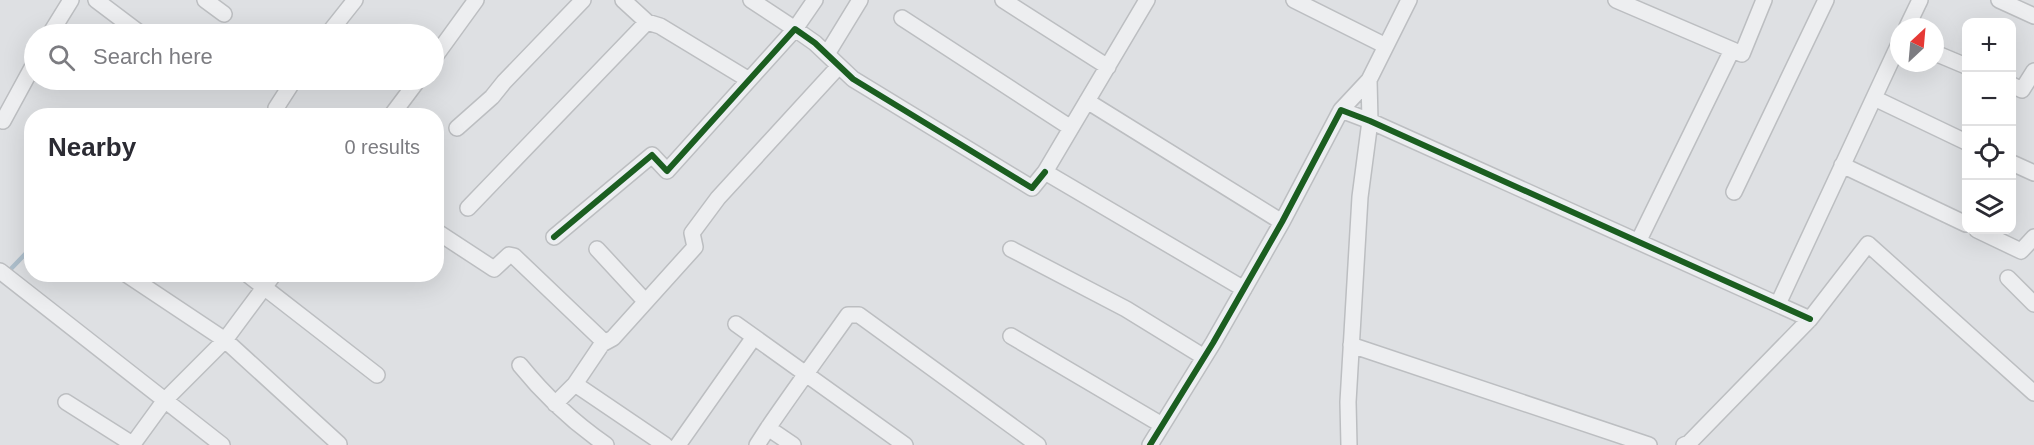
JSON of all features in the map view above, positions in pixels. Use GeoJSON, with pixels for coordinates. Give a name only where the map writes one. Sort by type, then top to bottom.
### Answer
{"type":"FeatureCollection","features":[{"type":"Feature","properties":{"kind":"street"},"geometry":{"type":"LineString","coordinates":[[51,0],[68,4],[56,24]]}},
{"type":"Feature","properties":{"kind":"street"},"geometry":{"type":"LineString","coordinates":[[96,0],[128,24]]}},
{"type":"Feature","properties":{"kind":"street"},"geometry":{"type":"LineString","coordinates":[[204,0],[224,14]]}},
{"type":"Feature","properties":{"kind":"street"},"geometry":{"type":"LineString","coordinates":[[336,24],[354,0]]}},
{"type":"Feature","properties":{"kind":"street"},"geometry":{"type":"LineString","coordinates":[[444,44],[474,0]]}},
{"type":"Feature","properties":{"kind":"street"},"geometry":{"type":"LineString","coordinates":[[456,128],[492,97],[583,0]]}},
{"type":"Feature","properties":{"kind":"street"},"geometry":{"type":"LineString","coordinates":[[623,0],[647,22],[660,26],[749,80]]}},
{"type":"Feature","properties":{"kind":"street"},"geometry":{"type":"LineString","coordinates":[[751,0],[827,54],[853,79],[1032,188],[1045,172],[1147,0]]}},
{"type":"Feature","properties":{"kind":"street"},"geometry":{"type":"LineString","coordinates":[[555,237],[652,155],[667,171],[795,30],[815,0]]}},
{"type":"Feature","properties":{"kind":"street"},"geometry":{"type":"LineString","coordinates":[[827,54],[860,0]]}},
{"type":"Feature","properties":{"kind":"street"},"geometry":{"type":"LineString","coordinates":[[1003,0],[1108,67]]}},
{"type":"Feature","properties":{"kind":"street"},"geometry":{"type":"LineString","coordinates":[[1294,0],[1386,46]]}},
{"type":"Feature","properties":{"kind":"street"},"geometry":{"type":"LineString","coordinates":[[1150,445],[1244,289],[1341,110],[1369,80],[1409,0]]}},
{"type":"Feature","properties":{"kind":"street"},"geometry":{"type":"LineString","coordinates":[[1616,0],[1742,54],[1764,0]]}},
{"type":"Feature","properties":{"kind":"street"},"geometry":{"type":"LineString","coordinates":[[1734,192],[1826,0]]}},
{"type":"Feature","properties":{"kind":"street"},"geometry":{"type":"LineString","coordinates":[[1911,18],[1920,0]]}},
{"type":"Feature","properties":{"kind":"street"},"geometry":{"type":"LineString","coordinates":[[2000,0],[2034,16]]}},
{"type":"Feature","properties":{"kind":"street"},"geometry":{"type":"LineString","coordinates":[[902,18],[1071,128]]}},
{"type":"Feature","properties":{"kind":"street"},"geometry":{"type":"LineString","coordinates":[[468,208],[647,22]]}},
{"type":"Feature","properties":{"kind":"street"},"geometry":{"type":"LineString","coordinates":[[1639,240],[1732,50]]}},
{"type":"Feature","properties":{"kind":"street"},"geometry":{"type":"LineString","coordinates":[[1944,57],[1962,64]]}},
{"type":"Feature","properties":{"kind":"street"},"geometry":{"type":"LineString","coordinates":[[1778,304],[1890,63]]}},
{"type":"Feature","properties":{"kind":"street"},"geometry":{"type":"LineString","coordinates":[[555,404],[575,384],[602,344],[613,338],[695,247],[692,233],[718,198],[839,66]]}},
{"type":"Feature","properties":{"kind":"street"},"geometry":{"type":"LineString","coordinates":[[2023,90],[2034,71]]}},
{"type":"Feature","properties":{"kind":"street"},"geometry":{"type":"LineString","coordinates":[[1349,445],[1348,402],[1351,345],[1360,196],[1370,121],[1369,80]]}},
{"type":"Feature","properties":{"kind":"street"},"geometry":{"type":"LineString","coordinates":[[3,121],[24,82]]}},
{"type":"Feature","properties":{"kind":"street"},"geometry":{"type":"LineString","coordinates":[[276,108],[288,90]]}},
{"type":"Feature","properties":{"kind":"street"},"geometry":{"type":"LineString","coordinates":[[398,108],[411,90]]}},
{"type":"Feature","properties":{"kind":"street"},"geometry":{"type":"LineString","coordinates":[[1874,98],[1962,140]]}},
{"type":"Feature","properties":{"kind":"street"},"geometry":{"type":"LineString","coordinates":[[1087,101],[1282,222]]}},
{"type":"Feature","properties":{"kind":"street"},"geometry":{"type":"LineString","coordinates":[[1341,110],[1639,240],[1810,318]]}},
{"type":"Feature","properties":{"kind":"street"},"geometry":{"type":"LineString","coordinates":[[1842,165],[1962,222]]}},
{"type":"Feature","properties":{"kind":"street"},"geometry":{"type":"LineString","coordinates":[[2016,165],[2034,173]]}},
{"type":"Feature","properties":{"kind":"street"},"geometry":{"type":"LineString","coordinates":[[1045,172],[1244,289]]}},
{"type":"Feature","properties":{"kind":"street"},"geometry":{"type":"LineString","coordinates":[[1985,234],[2021,251],[2034,237]]}},
{"type":"Feature","properties":{"kind":"street"},"geometry":{"type":"LineString","coordinates":[[444,236],[494,269],[509,255],[514,256],[600,338],[602,344]]}},
{"type":"Feature","properties":{"kind":"street"},"geometry":{"type":"LineString","coordinates":[[1684,445],[1810,318],[1868,244],[2034,393]]}},
{"type":"Feature","properties":{"kind":"street"},"geometry":{"type":"LineString","coordinates":[[597,249],[645,302]]}},
{"type":"Feature","properties":{"kind":"street"},"geometry":{"type":"LineString","coordinates":[[1011,249],[1126,309],[1204,357]]}},
{"type":"Feature","properties":{"kind":"street"},"geometry":{"type":"LineString","coordinates":[[0,271],[222,445]]}},
{"type":"Feature","properties":{"kind":"street"},"geometry":{"type":"LineString","coordinates":[[2008,278],[2034,304]]}},
{"type":"Feature","properties":{"kind":"street"},"geometry":{"type":"LineString","coordinates":[[138,282],[225,340],[339,444]]}},
{"type":"Feature","properties":{"kind":"street"},"geometry":{"type":"LineString","coordinates":[[257,282],[376,375]]}},
{"type":"Feature","properties":{"kind":"street"},"geometry":{"type":"LineString","coordinates":[[66,402],[134,445],[165,400],[225,340],[268,282]]}},
{"type":"Feature","properties":{"kind":"street"},"geometry":{"type":"LineString","coordinates":[[757,445],[805,373],[848,315],[859,315],[1038,445]]}},
{"type":"Feature","properties":{"kind":"street"},"geometry":{"type":"LineString","coordinates":[[736,324],[905,445]]}},
{"type":"Feature","properties":{"kind":"street"},"geometry":{"type":"LineString","coordinates":[[1011,336],[1162,425]]}},
{"type":"Feature","properties":{"kind":"street"},"geometry":{"type":"LineString","coordinates":[[678,445],[754,337]]}},
{"type":"Feature","properties":{"kind":"street"},"geometry":{"type":"LineString","coordinates":[[1351,345],[1649,445]]}},
{"type":"Feature","properties":{"kind":"street"},"geometry":{"type":"LineString","coordinates":[[520,365],[541,391],[580,427],[606,445]]}},
{"type":"Feature","properties":{"kind":"street"},"geometry":{"type":"LineString","coordinates":[[575,384],[664,445]]}},
{"type":"Feature","properties":{"kind":"street"},"geometry":{"type":"LineString","coordinates":[[768,428],[793,445]]}},
{"type":"Feature","properties":{"kind":"waterway"},"geometry":{"type":"LineString","coordinates":[[6,274],[24,255]]}},
{"type":"Feature","properties":{"kind":"cycle path"},"geometry":{"type":"LineString","coordinates":[[554,237],[652,155],[667,171],[795,29],[815,43],[853,79],[1032,188],[1045,172]]}},
{"type":"Feature","properties":{"kind":"cycle path"},"geometry":{"type":"LineString","coordinates":[[1150,445],[1213,343],[1282,222],[1341,110],[1810,319]]}}]}
